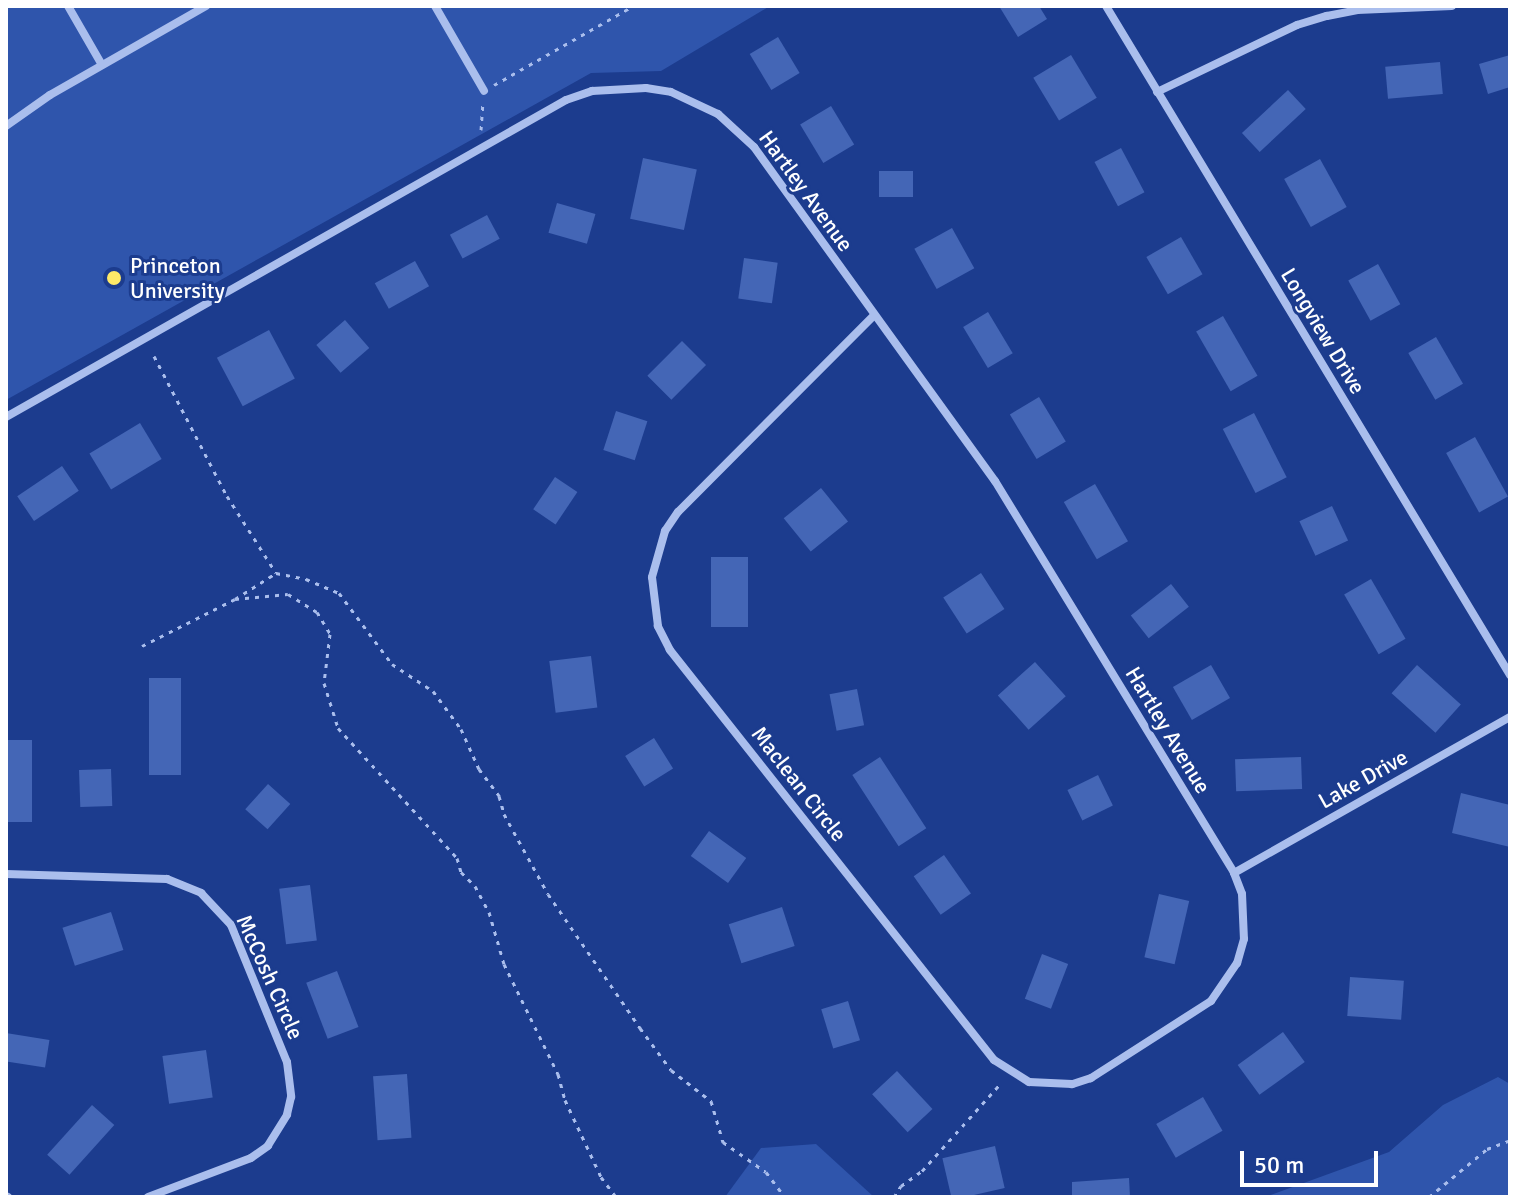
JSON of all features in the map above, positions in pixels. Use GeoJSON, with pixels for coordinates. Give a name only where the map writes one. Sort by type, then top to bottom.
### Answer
{"type":"FeatureCollection","features":[{"type":"Feature","properties":{"kind":"street"},"geometry":{"type":"LineString","coordinates":[[68,6],[102,65]]}},
{"type":"Feature","properties":{"kind":"street"},"geometry":{"type":"LineString","coordinates":[[6,126],[28,109],[206,6]]}},
{"type":"Feature","properties":{"kind":"street"},"geometry":{"type":"LineString","coordinates":[[435,6],[484,91]]}},
{"type":"Feature","properties":{"kind":"street","name":"Longview Drive"},"geometry":{"type":"LineString","coordinates":[[1106,6],[1510,675]]}},
{"type":"Feature","properties":{"kind":"street"},"geometry":{"type":"LineString","coordinates":[[1157,92],[1297,25],[1327,16],[1357,10],[1452,6]]}},
{"type":"Feature","properties":{"kind":"street","name":"Hartley Avenue"},"geometry":{"type":"LineString","coordinates":[[6,417],[566,100],[622,87],[671,92],[697,102],[736,127],[754,147],[995,481],[1234,873],[1245,916],[1244,939],[1228,981]]}},
{"type":"Feature","properties":{"kind":"street","name":"Maclean Circle"},"geometry":{"type":"LineString","coordinates":[[874,315],[678,512],[665,531],[656,555],[652,600],[658,626],[670,650],[994,1060],[1009,1072],[1029,1082],[1051,1086],[1091,1078],[1211,1001],[1228,981]]}},
{"type":"Feature","properties":{"kind":"street","name":"Lake Drive"},"geometry":{"type":"LineString","coordinates":[[1234,873],[1510,717]]}},
{"type":"Feature","properties":{"kind":"street","name":"McCosh Circle"},"geometry":{"type":"LineString","coordinates":[[6,874],[167,879],[201,893],[231,925],[287,1062],[291,1088],[287,1115],[268,1146],[251,1158],[148,1197]]}},
{"type":"Feature","properties":{"kind":"path"},"geometry":{"type":"LineString","coordinates":[[481,130],[484,91],[633,6]]}},
{"type":"Feature","properties":{"kind":"path"},"geometry":{"type":"LineString","coordinates":[[154,356],[227,496],[276,573]]}},
{"type":"Feature","properties":{"kind":"path"},"geometry":{"type":"LineString","coordinates":[[142,646],[235,599],[276,573],[306,579],[339,593],[392,664],[433,691],[461,729],[479,769],[499,796],[504,814],[548,894],[640,1028],[671,1070],[711,1101],[723,1142],[766,1172],[785,1197]]}},
{"type":"Feature","properties":{"kind":"path"},"geometry":{"type":"LineString","coordinates":[[235,599],[288,594],[317,612],[330,634],[324,683],[338,728],[457,858],[461,872],[475,886],[489,912],[504,964],[558,1074],[565,1100],[601,1177],[616,1197]]}},
{"type":"Feature","properties":{"kind":"path"},"geometry":{"type":"LineString","coordinates":[[894,1197],[901,1186],[922,1171],[1001,1083]]}},
{"type":"Feature","properties":{"kind":"path"},"geometry":{"type":"LineString","coordinates":[[1429,1197],[1487,1149],[1510,1140]]}},
{"type":"Feature","properties":{"kind":"shaded area","name":"Princeton University"},"geometry":{"type":"Polygon","coordinates":[[[6,6],[770,6],[661,71],[591,73],[6,400],[6,6]]]}},
{"type":"Feature","properties":{"kind":"shaded area"},"geometry":{"type":"Polygon","coordinates":[[[1498,1077],[1510,1084],[1510,1197],[1265,1197],[1389,1152],[1443,1105],[1498,1077]]]}},
{"type":"Feature","properties":{"kind":"shaded area"},"geometry":{"type":"Polygon","coordinates":[[[816,1144],[874,1197],[725,1197],[761,1148],[816,1144]]]}},
{"type":"Feature","properties":{"kind":"building"},"geometry":{"type":"Polygon","coordinates":[[[999,6],[1039,6],[1047,19],[1018,37],[999,6]]]}},
{"type":"Feature","properties":{"kind":"building"},"geometry":{"type":"Polygon","coordinates":[[[778,37],[800,73],[771,90],[750,54],[778,37]]]}},
{"type":"Feature","properties":{"kind":"building"},"geometry":{"type":"Polygon","coordinates":[[[1071,55],[1097,98],[1059,121],[1033,78],[1071,55]]]}},
{"type":"Feature","properties":{"kind":"building"},"geometry":{"type":"Polygon","coordinates":[[[1510,55],[1510,87],[1488,94],[1479,64],[1510,55]]]}},
{"type":"Feature","properties":{"kind":"building"},"geometry":{"type":"Polygon","coordinates":[[[1440,62],[1443,94],[1388,99],[1385,67],[1440,62]]]}},
{"type":"Feature","properties":{"kind":"building"},"geometry":{"type":"Polygon","coordinates":[[[1288,90],[1306,109],[1260,152],[1242,133],[1288,90]]]}},
{"type":"Feature","properties":{"kind":"building"},"geometry":{"type":"Polygon","coordinates":[[[831,106],[854,145],[823,163],[800,125],[831,106]]]}},
{"type":"Feature","properties":{"kind":"building"},"geometry":{"type":"Polygon","coordinates":[[[1121,148],[1144,192],[1118,206],[1095,162],[1121,148]]]}},
{"type":"Feature","properties":{"kind":"building"},"geometry":{"type":"Polygon","coordinates":[[[643,158],[697,169],[684,230],[630,219],[643,158]]]}},
{"type":"Feature","properties":{"kind":"building"},"geometry":{"type":"Polygon","coordinates":[[[1320,159],[1347,207],[1311,227],[1284,179],[1320,159]]]}},
{"type":"Feature","properties":{"kind":"building"},"geometry":{"type":"Polygon","coordinates":[[[879,171],[913,171],[913,197],[879,197],[879,171]]]}},
{"type":"Feature","properties":{"kind":"building"},"geometry":{"type":"Polygon","coordinates":[[[557,203],[595,214],[587,244],[548,233],[557,203]]]}},
{"type":"Feature","properties":{"kind":"building"},"geometry":{"type":"Polygon","coordinates":[[[487,215],[500,239],[463,259],[450,235],[487,215]]]}},
{"type":"Feature","properties":{"kind":"building"},"geometry":{"type":"Polygon","coordinates":[[[952,228],[974,268],[937,289],[914,249],[952,228]]]}},
{"type":"Feature","properties":{"kind":"building"},"geometry":{"type":"Polygon","coordinates":[[[1181,237],[1202,274],[1168,294],[1146,257],[1181,237]]]}},
{"type":"Feature","properties":{"kind":"building"},"geometry":{"type":"Polygon","coordinates":[[[744,258],[778,263],[772,303],[738,299],[744,258]]]}},
{"type":"Feature","properties":{"kind":"building"},"geometry":{"type":"Polygon","coordinates":[[[415,261],[429,286],[389,309],[375,283],[415,261]]]}},
{"type":"Feature","properties":{"kind":"building"},"geometry":{"type":"Polygon","coordinates":[[[1378,264],[1400,304],[1371,321],[1348,280],[1378,264]]]}},
{"type":"Feature","properties":{"kind":"building"},"geometry":{"type":"Polygon","coordinates":[[[988,312],[1013,353],[988,368],[963,327],[988,312]]]}},
{"type":"Feature","properties":{"kind":"building"},"geometry":{"type":"Polygon","coordinates":[[[1223,316],[1258,376],[1231,391],[1196,332],[1223,316]]]}},
{"type":"Feature","properties":{"kind":"building"},"geometry":{"type":"Polygon","coordinates":[[[345,320],[369,348],[341,373],[316,345],[345,320]]]}},
{"type":"Feature","properties":{"kind":"building"},"geometry":{"type":"Polygon","coordinates":[[[269,330],[295,379],[243,406],[217,358],[269,330]]]}},
{"type":"Feature","properties":{"kind":"building"},"geometry":{"type":"Polygon","coordinates":[[[1436,337],[1463,384],[1435,400],[1408,353],[1436,337]]]}},
{"type":"Feature","properties":{"kind":"building"},"geometry":{"type":"Polygon","coordinates":[[[682,341],[706,365],[671,400],[647,376],[682,341]]]}},
{"type":"Feature","properties":{"kind":"building"},"geometry":{"type":"Polygon","coordinates":[[[1039,397],[1066,442],[1037,459],[1010,415],[1039,397]]]}},
{"type":"Feature","properties":{"kind":"building"},"geometry":{"type":"Polygon","coordinates":[[[616,411],[647,421],[635,460],[603,450],[616,411]]]}},
{"type":"Feature","properties":{"kind":"building"},"geometry":{"type":"Polygon","coordinates":[[[1254,413],[1287,477],[1256,493],[1223,429],[1254,413]]]}},
{"type":"Feature","properties":{"kind":"building"},"geometry":{"type":"Polygon","coordinates":[[[140,423],[162,459],[111,489],[89,453],[140,423]]]}},
{"type":"Feature","properties":{"kind":"building"},"geometry":{"type":"Polygon","coordinates":[[[1475,437],[1508,496],[1479,512],[1446,453],[1475,437]]]}},
{"type":"Feature","properties":{"kind":"building"},"geometry":{"type":"Polygon","coordinates":[[[62,466],[79,491],[34,521],[17,496],[62,466]]]}},
{"type":"Feature","properties":{"kind":"building"},"geometry":{"type":"Polygon","coordinates":[[[555,477],[577,492],[556,524],[533,509],[555,477]]]}},
{"type":"Feature","properties":{"kind":"building"},"geometry":{"type":"Polygon","coordinates":[[[1095,484],[1128,541],[1097,559],[1064,502],[1095,484]]]}},
{"type":"Feature","properties":{"kind":"building"},"geometry":{"type":"Polygon","coordinates":[[[821,488],[848,521],[811,552],[784,518],[821,488]]]}},
{"type":"Feature","properties":{"kind":"building"},"geometry":{"type":"Polygon","coordinates":[[[1332,506],[1348,540],[1315,556],[1299,521],[1332,506]]]}},
{"type":"Feature","properties":{"kind":"building"},"geometry":{"type":"Polygon","coordinates":[[[711,557],[748,557],[748,627],[711,627],[711,557]]]}},
{"type":"Feature","properties":{"kind":"building"},"geometry":{"type":"Polygon","coordinates":[[[981,573],[1004,609],[967,634],[943,598],[981,573]]]}},
{"type":"Feature","properties":{"kind":"building"},"geometry":{"type":"Polygon","coordinates":[[[1371,579],[1406,639],[1379,654],[1344,594],[1371,579]]]}},
{"type":"Feature","properties":{"kind":"building"},"geometry":{"type":"Polygon","coordinates":[[[1171,584],[1189,607],[1149,638],[1131,615],[1171,584]]]}},
{"type":"Feature","properties":{"kind":"building"},"geometry":{"type":"Polygon","coordinates":[[[591,656],[597,708],[556,713],[549,661],[591,656]]]}},
{"type":"Feature","properties":{"kind":"building"},"geometry":{"type":"Polygon","coordinates":[[[1035,662],[1066,696],[1029,730],[998,695],[1035,662]]]}},
{"type":"Feature","properties":{"kind":"building"},"geometry":{"type":"Polygon","coordinates":[[[1211,665],[1230,698],[1192,720],[1173,687],[1211,665]]]}},
{"type":"Feature","properties":{"kind":"building"},"geometry":{"type":"Polygon","coordinates":[[[1417,665],[1461,704],[1435,733],[1392,693],[1417,665]]]}},
{"type":"Feature","properties":{"kind":"building"},"geometry":{"type":"Polygon","coordinates":[[[149,678],[181,678],[181,775],[149,775],[149,678]]]}},
{"type":"Feature","properties":{"kind":"building"},"geometry":{"type":"Polygon","coordinates":[[[857,689],[864,725],[837,731],[830,694],[857,689]]]}},
{"type":"Feature","properties":{"kind":"building"},"geometry":{"type":"Polygon","coordinates":[[[654,738],[673,769],[644,787],[625,756],[654,738]]]}},
{"type":"Feature","properties":{"kind":"building"},"geometry":{"type":"Polygon","coordinates":[[[6,740],[32,740],[32,822],[6,822],[6,740]]]}},
{"type":"Feature","properties":{"kind":"building"},"geometry":{"type":"Polygon","coordinates":[[[880,757],[926,828],[899,846],[852,775],[880,757]]]}},
{"type":"Feature","properties":{"kind":"building"},"geometry":{"type":"Polygon","coordinates":[[[1301,757],[1302,789],[1236,791],[1235,759],[1301,757]]]}},
{"type":"Feature","properties":{"kind":"building"},"geometry":{"type":"Polygon","coordinates":[[[111,769],[112,806],[80,807],[79,770],[111,769]]]}},
{"type":"Feature","properties":{"kind":"building"},"geometry":{"type":"Polygon","coordinates":[[[1098,775],[1113,806],[1082,820],[1067,790],[1098,775]]]}},
{"type":"Feature","properties":{"kind":"building"},"geometry":{"type":"Polygon","coordinates":[[[268,784],[290,804],[268,829],[245,809],[268,784]]]}},
{"type":"Feature","properties":{"kind":"building"},"geometry":{"type":"Polygon","coordinates":[[[1461,793],[1510,805],[1510,847],[1452,833],[1461,793]]]}},
{"type":"Feature","properties":{"kind":"building"},"geometry":{"type":"Polygon","coordinates":[[[709,831],[746,858],[728,883],[691,856],[709,831]]]}},
{"type":"Feature","properties":{"kind":"building"},"geometry":{"type":"Polygon","coordinates":[[[944,855],[971,894],[941,915],[914,876],[944,855]]]}},
{"type":"Feature","properties":{"kind":"building"},"geometry":{"type":"Polygon","coordinates":[[[310,885],[317,941],[286,944],[279,889],[310,885]]]}},
{"type":"Feature","properties":{"kind":"building"},"geometry":{"type":"Polygon","coordinates":[[[1159,894],[1189,901],[1175,964],[1144,957],[1159,894]]]}},
{"type":"Feature","properties":{"kind":"building"},"geometry":{"type":"Polygon","coordinates":[[[782,907],[795,946],[741,963],[729,924],[782,907]]]}},
{"type":"Feature","properties":{"kind":"building"},"geometry":{"type":"Polygon","coordinates":[[[111,912],[123,950],[75,966],[62,928],[111,912]]]}},
{"type":"Feature","properties":{"kind":"building"},"geometry":{"type":"Polygon","coordinates":[[[1042,954],[1068,964],[1051,1009],[1025,999],[1042,954]]]}},
{"type":"Feature","properties":{"kind":"building"},"geometry":{"type":"Polygon","coordinates":[[[337,971],[359,1027],[328,1039],[306,983],[337,971]]]}},
{"type":"Feature","properties":{"kind":"building"},"geometry":{"type":"Polygon","coordinates":[[[1350,977],[1404,981],[1401,1020],[1347,1016],[1350,977]]]}},
{"type":"Feature","properties":{"kind":"building"},"geometry":{"type":"Polygon","coordinates":[[[848,1001],[860,1040],[833,1048],[821,1009],[848,1001]]]}},
{"type":"Feature","properties":{"kind":"building"},"geometry":{"type":"Polygon","coordinates":[[[1283,1032],[1305,1062],[1259,1095],[1238,1065],[1283,1032]]]}},
{"type":"Feature","properties":{"kind":"building"},"geometry":{"type":"Polygon","coordinates":[[[6,1033],[49,1040],[45,1068],[6,1061],[6,1033]]]}},
{"type":"Feature","properties":{"kind":"building"},"geometry":{"type":"Polygon","coordinates":[[[206,1050],[213,1098],[169,1104],[162,1056],[206,1050]]]}},
{"type":"Feature","properties":{"kind":"building"},"geometry":{"type":"Polygon","coordinates":[[[897,1071],[932,1109],[908,1132],[872,1094],[897,1071]]]}},
{"type":"Feature","properties":{"kind":"building"},"geometry":{"type":"Polygon","coordinates":[[[407,1074],[411,1138],[378,1140],[373,1076],[407,1074]]]}},
{"type":"Feature","properties":{"kind":"building"},"geometry":{"type":"Polygon","coordinates":[[[1203,1097],[1222,1131],[1176,1158],[1156,1124],[1203,1097]]]}},
{"type":"Feature","properties":{"kind":"building"},"geometry":{"type":"Polygon","coordinates":[[[92,1105],[114,1125],[69,1175],[47,1155],[92,1105]]]}},
{"type":"Feature","properties":{"kind":"building"},"geometry":{"type":"Polygon","coordinates":[[[995,1146],[1005,1188],[951,1197],[942,1158],[995,1146]]]}},
{"type":"Feature","properties":{"kind":"building"},"geometry":{"type":"Polygon","coordinates":[[[1129,1178],[1130,1197],[1072,1197],[1072,1182],[1129,1178]]]}},
{"type":"Feature","properties":{"kind":"place","name":"Princeton University"},"geometry":{"type":"Point","coordinates":[114,278]}}]}
